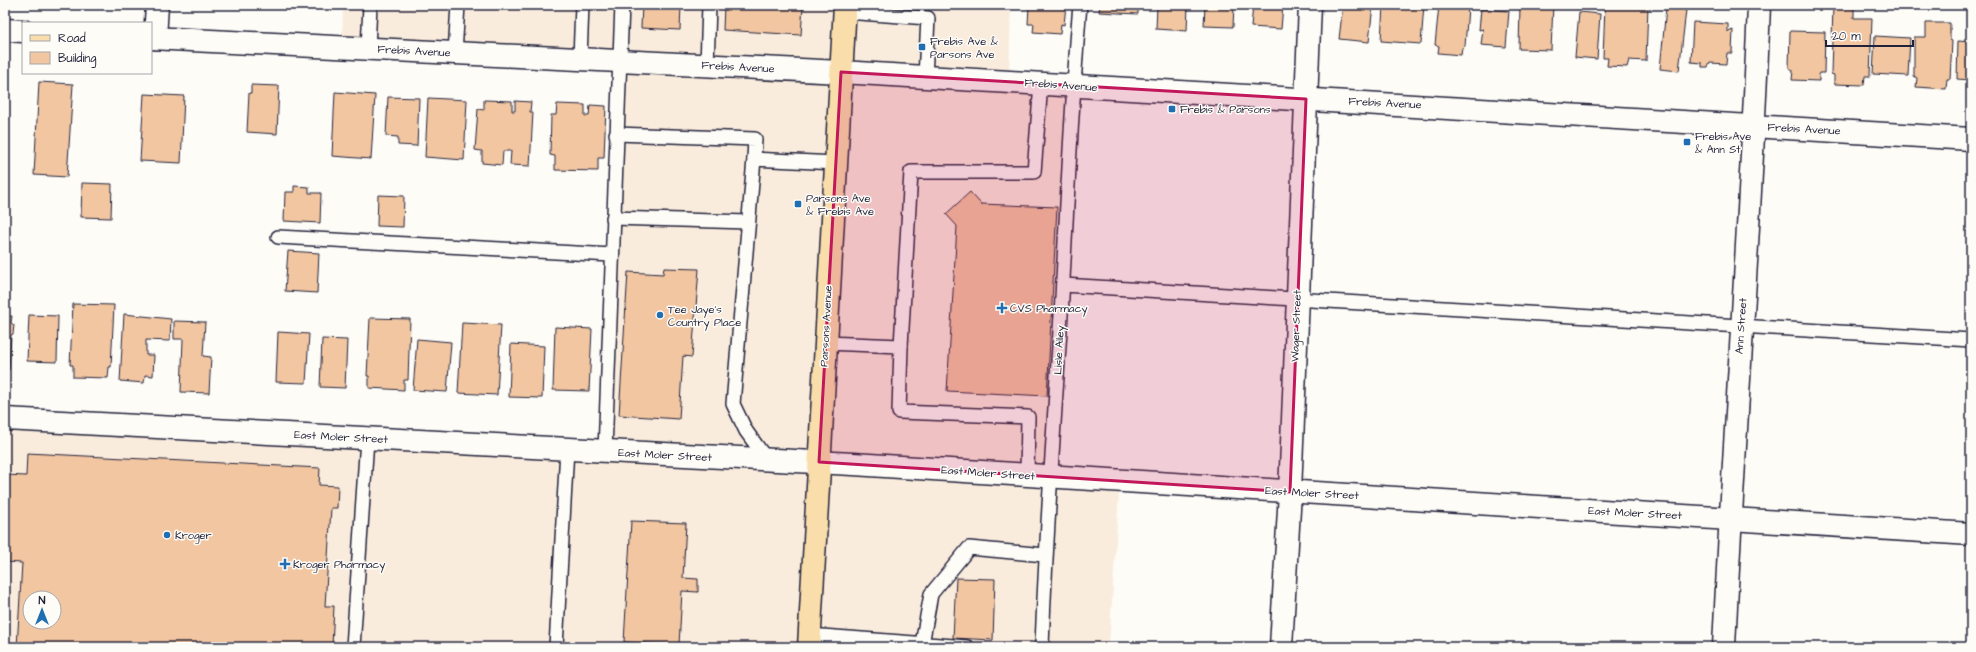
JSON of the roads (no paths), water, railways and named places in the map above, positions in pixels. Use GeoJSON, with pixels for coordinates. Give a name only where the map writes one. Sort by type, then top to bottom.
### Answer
{"type":"FeatureCollection","features":[{"type":"Feature","properties":{"kind":"main road","name":"Parsons Avenue"},"geometry":{"type":"LineString","coordinates":[[809,641],[845,8]]}},
{"type":"Feature","properties":{"kind":"street"},"geometry":{"type":"LineString","coordinates":[[153,38],[157,5]]}},
{"type":"Feature","properties":{"kind":"street","name":"Wager Street"},"geometry":{"type":"LineString","coordinates":[[1281,647],[1290,492],[1310,5]]}},
{"type":"Feature","properties":{"kind":"street","name":"Ann Street"},"geometry":{"type":"LineString","coordinates":[[1724,647],[1741,325],[1754,126],[1759,5]]}},
{"type":"Feature","properties":{"kind":"street"},"geometry":{"type":"LineString","coordinates":[[5,30],[22,31]]}},
{"type":"Feature","properties":{"kind":"street","name":"Frebis Avenue"},"geometry":{"type":"LineString","coordinates":[[153,38],[1041,83],[1971,139]]}},
{"type":"Feature","properties":{"kind":"street","name":"East Moler Street"},"geometry":{"type":"LineString","coordinates":[[5,419],[819,462],[1051,478],[1971,534]]}},
{"type":"Feature","properties":{"kind":"lane"},"geometry":{"type":"LineString","coordinates":[[368,49],[370,5]]}},
{"type":"Feature","properties":{"kind":"lane"},"geometry":{"type":"LineString","coordinates":[[455,53],[458,5]]}},
{"type":"Feature","properties":{"kind":"lane"},"geometry":{"type":"LineString","coordinates":[[580,59],[582,5]]}},
{"type":"Feature","properties":{"kind":"lane"},"geometry":{"type":"LineString","coordinates":[[605,451],[622,5]]}},
{"type":"Feature","properties":{"kind":"lane"},"geometry":{"type":"LineString","coordinates":[[707,66],[709,5]]}},
{"type":"Feature","properties":{"kind":"lane","name":"Lisle Alley"},"geometry":{"type":"LineString","coordinates":[[1042,647],[1045,555],[1063,285],[1073,86],[1080,5]]}},
{"type":"Feature","properties":{"kind":"lane"},"geometry":{"type":"LineString","coordinates":[[845,8],[928,18],[925,77]]}},
{"type":"Feature","properties":{"kind":"lane"},"geometry":{"type":"LineString","coordinates":[[1027,476],[1028,417],[899,412],[901,346],[910,172],[1034,172],[1041,83]]}},
{"type":"Feature","properties":{"kind":"lane"},"geometry":{"type":"LineString","coordinates":[[616,134],[755,139],[733,404],[746,431],[767,460]]}},
{"type":"Feature","properties":{"kind":"lane"},"geometry":{"type":"LineString","coordinates":[[754,159],[836,163]]}},
{"type":"Feature","properties":{"kind":"lane"},"geometry":{"type":"LineString","coordinates":[[613,218],[748,222]]}},
{"type":"Feature","properties":{"kind":"lane"},"geometry":{"type":"LineString","coordinates":[[278,237],[612,255]]}},
{"type":"Feature","properties":{"kind":"lane"},"geometry":{"type":"LineString","coordinates":[[1063,285],[1298,298],[1971,340]]}},
{"type":"Feature","properties":{"kind":"lane"},"geometry":{"type":"LineString","coordinates":[[825,343],[901,346]]}},
{"type":"Feature","properties":{"kind":"lane"},"geometry":{"type":"LineString","coordinates":[[352,647],[367,439]]}},
{"type":"Feature","properties":{"kind":"lane"},"geometry":{"type":"LineString","coordinates":[[556,647],[567,449]]}},
{"type":"Feature","properties":{"kind":"lane"},"geometry":{"type":"LineString","coordinates":[[922,644],[931,594],[969,548],[1045,555]]}},
{"type":"Feature","properties":{"kind":"lane"},"geometry":{"type":"LineString","coordinates":[[809,641],[922,644],[967,647]]}},
{"type":"Feature","properties":{"kind":"place","name":"Frebis Ave & Parsons Ave"},"geometry":{"type":"Point","coordinates":[922,47]}},
{"type":"Feature","properties":{"kind":"place","name":"Frebis & Parsons"},"geometry":{"type":"Point","coordinates":[1172,109]}},
{"type":"Feature","properties":{"kind":"place","name":"Frebis Ave & Ann St"},"geometry":{"type":"Point","coordinates":[1687,142]}},
{"type":"Feature","properties":{"kind":"place","name":"Parsons Ave & Frebis Ave"},"geometry":{"type":"Point","coordinates":[798,204]}},
{"type":"Feature","properties":{"kind":"place","name":"CVS Pharmacy"},"geometry":{"type":"Point","coordinates":[1002,308]}},
{"type":"Feature","properties":{"kind":"place","name":"Tee Jaye's Country Place"},"geometry":{"type":"Point","coordinates":[660,315]}},
{"type":"Feature","properties":{"kind":"place","name":"Kroger"},"geometry":{"type":"Point","coordinates":[167,535]}},
{"type":"Feature","properties":{"kind":"place","name":"Kroger Pharmacy"},"geometry":{"type":"Point","coordinates":[285,564]}}]}
